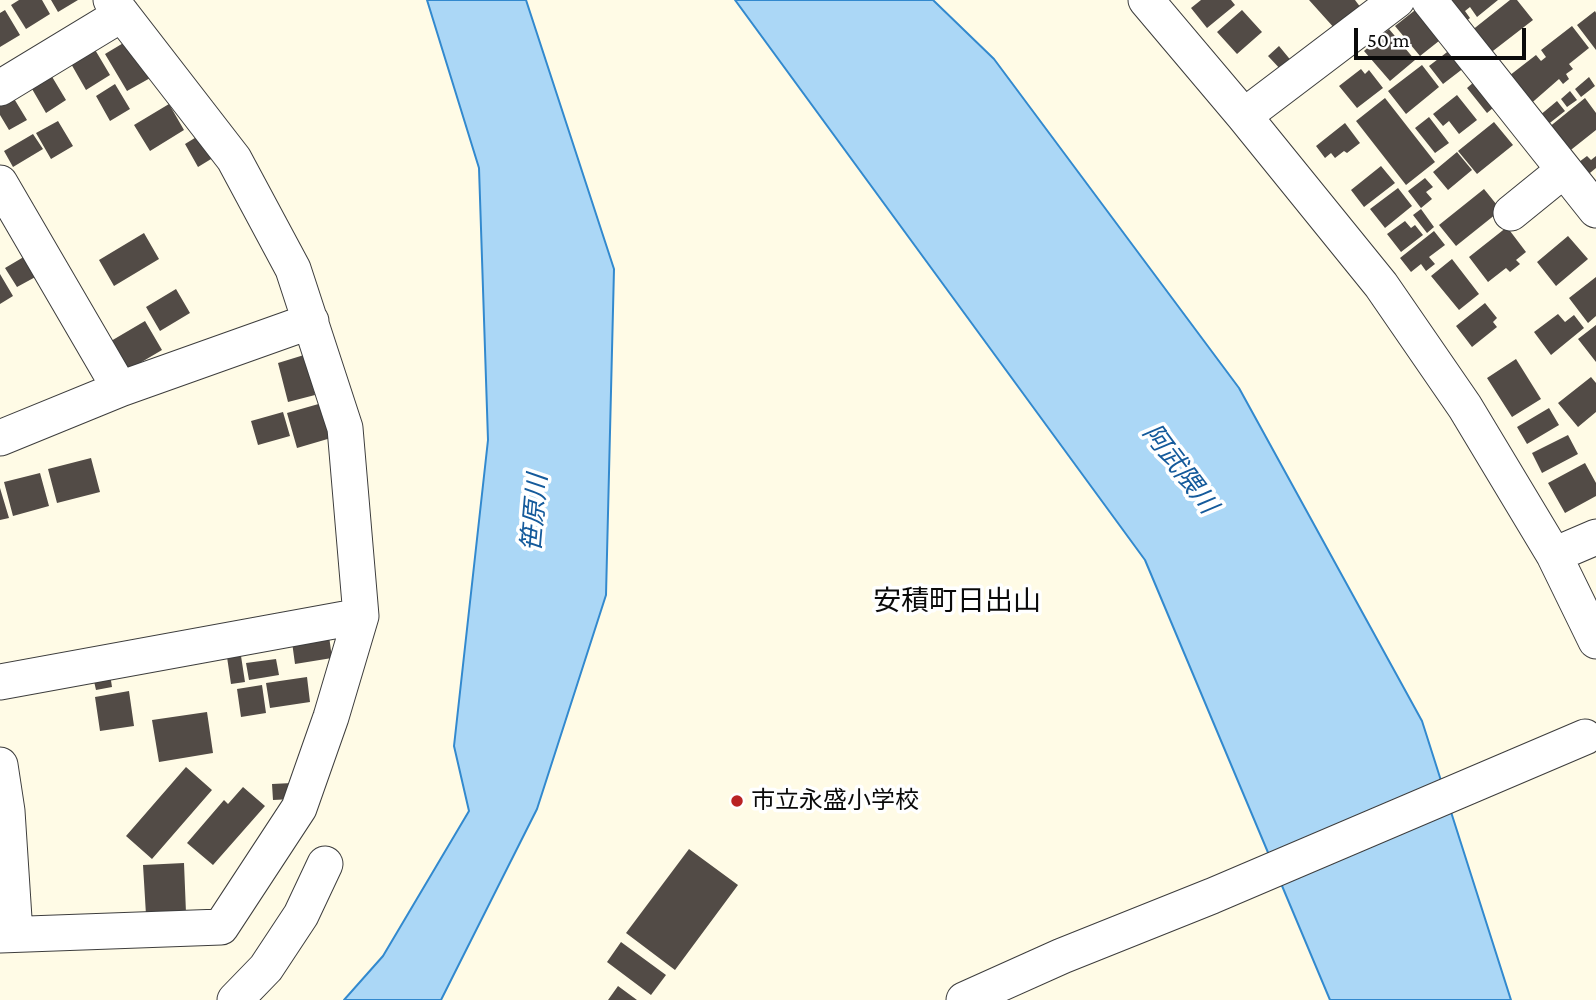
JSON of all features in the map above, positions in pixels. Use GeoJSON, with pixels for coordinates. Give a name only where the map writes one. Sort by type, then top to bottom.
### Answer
{"type":"FeatureCollection","features":[{"type":"Feature","properties":{"kind":"street"},"geometry":{"type":"LineString","coordinates":[[1146,0],[1381,285],[1465,407],[1554,555],[1596,641]]}},
{"type":"Feature","properties":{"kind":"street"},"geometry":{"type":"LineString","coordinates":[[1244,116],[1396,0]]}},
{"type":"Feature","properties":{"kind":"street"},"geometry":{"type":"LineString","coordinates":[[1429,0],[1596,210]]}},
{"type":"Feature","properties":{"kind":"street"},"geometry":{"type":"LineString","coordinates":[[0,88],[116,7],[234,159],[293,269],[345,428],[361,616],[331,717],[299,808],[221,927],[8,935],[8,811],[0,765]]}},
{"type":"Feature","properties":{"kind":"street"},"geometry":{"type":"LineString","coordinates":[[1511,213],[1564,170]]}},
{"type":"Feature","properties":{"kind":"street"},"geometry":{"type":"LineString","coordinates":[[0,183],[120,389]]}},
{"type":"Feature","properties":{"kind":"street"},"geometry":{"type":"LineString","coordinates":[[0,438],[120,389],[311,321]]}},
{"type":"Feature","properties":{"kind":"street"},"geometry":{"type":"LineString","coordinates":[[1554,555],[1596,537]]}},
{"type":"Feature","properties":{"kind":"street"},"geometry":{"type":"LineString","coordinates":[[0,682],[361,616]]}},
{"type":"Feature","properties":{"kind":"street"},"geometry":{"type":"LineString","coordinates":[[964,1000],[1062,956],[1212,896],[1585,737]]}},
{"type":"Feature","properties":{"kind":"street"},"geometry":{"type":"LineString","coordinates":[[235,1000],[265,968],[301,915],[326,864]]}},
{"type":"Feature","properties":{"kind":"water","name":"笹原川"},"geometry":{"type":"Polygon","coordinates":[[[427,0],[526,0],[614,269],[606,595],[537,809],[441,1000],[344,1000],[383,956],[469,811],[454,746],[488,440],[479,168],[427,0]]]}},
{"type":"Feature","properties":{"kind":"water","name":"阿武隈川"},"geometry":{"type":"Polygon","coordinates":[[[735,0],[933,0],[994,59],[1239,388],[1422,721],[1511,1000],[1330,1000],[1145,560],[735,0]]]}},
{"type":"Feature","properties":{"kind":"building"},"geometry":{"type":"Polygon","coordinates":[[[19,0],[42,0],[50,14],[26,29],[11,5],[19,0]]]}},
{"type":"Feature","properties":{"kind":"building"},"geometry":{"type":"Polygon","coordinates":[[[51,0],[78,0],[58,12],[51,0]]]}},
{"type":"Feature","properties":{"kind":"building"},"geometry":{"type":"Polygon","coordinates":[[[1201,0],[1231,0],[1235,5],[1207,28],[1191,8],[1201,0]]]}},
{"type":"Feature","properties":{"kind":"building"},"geometry":{"type":"Polygon","coordinates":[[[1309,0],[1355,0],[1361,8],[1336,30],[1309,0]]]}},
{"type":"Feature","properties":{"kind":"building"},"geometry":{"type":"Polygon","coordinates":[[[1440,0],[1498,0],[1477,17],[1470,7],[1465,11],[1470,18],[1460,26],[1440,0]]]}},
{"type":"Feature","properties":{"kind":"building"},"geometry":{"type":"Polygon","coordinates":[[[1510,0],[1517,0],[1533,20],[1489,54],[1471,31],[1510,0]]]}},
{"type":"Feature","properties":{"kind":"building"},"geometry":{"type":"Polygon","coordinates":[[[1419,7],[1444,37],[1420,56],[1395,26],[1419,7]]]}},
{"type":"Feature","properties":{"kind":"building"},"geometry":{"type":"Polygon","coordinates":[[[5,10],[20,35],[0,47],[0,13],[5,10]]]}},
{"type":"Feature","properties":{"kind":"building"},"geometry":{"type":"Polygon","coordinates":[[[1242,10],[1262,32],[1237,54],[1217,32],[1242,10]]]}},
{"type":"Feature","properties":{"kind":"building"},"geometry":{"type":"Polygon","coordinates":[[[1595,11],[1596,13],[1596,50],[1577,25],[1595,11]]]}},
{"type":"Feature","properties":{"kind":"building"},"geometry":{"type":"Polygon","coordinates":[[[1572,26],[1589,48],[1569,64],[1573,69],[1566,74],[1569,79],[1563,84],[1559,79],[1527,107],[1505,79],[1536,55],[1541,61],[1546,57],[1541,50],[1572,26]]]}},
{"type":"Feature","properties":{"kind":"building"},"geometry":{"type":"Polygon","coordinates":[[[1389,29],[1415,60],[1390,81],[1364,51],[1389,29]]]}},
{"type":"Feature","properties":{"kind":"building"},"geometry":{"type":"Polygon","coordinates":[[[130,39],[152,77],[127,91],[105,54],[130,39]]]}},
{"type":"Feature","properties":{"kind":"building"},"geometry":{"type":"Polygon","coordinates":[[[1279,46],[1293,63],[1283,72],[1268,56],[1279,46]]]}},
{"type":"Feature","properties":{"kind":"building"},"geometry":{"type":"Polygon","coordinates":[[[1455,46],[1469,64],[1443,84],[1429,66],[1455,46]]]}},
{"type":"Feature","properties":{"kind":"building"},"geometry":{"type":"Polygon","coordinates":[[[94,48],[110,75],[86,90],[70,62],[94,48]]]}},
{"type":"Feature","properties":{"kind":"building"},"geometry":{"type":"Polygon","coordinates":[[[1422,65],[1439,87],[1406,114],[1388,91],[1422,65]]]}},
{"type":"Feature","properties":{"kind":"building"},"geometry":{"type":"Polygon","coordinates":[[[1361,69],[1365,74],[1369,70],[1383,88],[1357,108],[1339,86],[1361,69]]]}},
{"type":"Feature","properties":{"kind":"building"},"geometry":{"type":"Polygon","coordinates":[[[48,70],[66,100],[46,113],[28,82],[48,70]]]}},
{"type":"Feature","properties":{"kind":"building"},"geometry":{"type":"Polygon","coordinates":[[[1481,76],[1500,102],[1487,113],[1467,88],[1481,76]]]}},
{"type":"Feature","properties":{"kind":"building"},"geometry":{"type":"Polygon","coordinates":[[[1589,77],[1595,86],[1581,97],[1575,89],[1589,77]]]}},
{"type":"Feature","properties":{"kind":"building"},"geometry":{"type":"Polygon","coordinates":[[[115,84],[130,109],[110,121],[96,96],[115,84]]]}},
{"type":"Feature","properties":{"kind":"building"},"geometry":{"type":"Polygon","coordinates":[[[1570,91],[1577,100],[1567,107],[1561,99],[1570,91]]]}},
{"type":"Feature","properties":{"kind":"building"},"geometry":{"type":"Polygon","coordinates":[[[10,92],[27,120],[9,130],[0,115],[0,98],[10,92]]]}},
{"type":"Feature","properties":{"kind":"building"},"geometry":{"type":"Polygon","coordinates":[[[1457,95],[1477,120],[1459,134],[1449,121],[1443,126],[1433,114],[1457,95]]]}},
{"type":"Feature","properties":{"kind":"building"},"geometry":{"type":"Polygon","coordinates":[[[1385,98],[1435,162],[1406,185],[1356,121],[1385,98]]]}},
{"type":"Feature","properties":{"kind":"building"},"geometry":{"type":"Polygon","coordinates":[[[1585,98],[1596,113],[1596,130],[1567,153],[1548,128],[1585,98]]]}},
{"type":"Feature","properties":{"kind":"building"},"geometry":{"type":"Polygon","coordinates":[[[1557,101],[1565,111],[1546,126],[1539,116],[1557,101]]]}},
{"type":"Feature","properties":{"kind":"building"},"geometry":{"type":"Polygon","coordinates":[[[169,104],[184,130],[150,151],[134,125],[169,104]]]}},
{"type":"Feature","properties":{"kind":"building"},"geometry":{"type":"Polygon","coordinates":[[[1429,117],[1449,143],[1435,153],[1415,128],[1429,117]]]}},
{"type":"Feature","properties":{"kind":"building"},"geometry":{"type":"Polygon","coordinates":[[[58,121],[73,146],[51,159],[36,133],[58,121]]]}},
{"type":"Feature","properties":{"kind":"building"},"geometry":{"type":"Polygon","coordinates":[[[1494,122],[1513,145],[1477,174],[1458,151],[1494,122]]]}},
{"type":"Feature","properties":{"kind":"building"},"geometry":{"type":"Polygon","coordinates":[[[1345,123],[1360,143],[1347,153],[1344,151],[1335,158],[1331,153],[1325,158],[1316,146],[1345,123]]]}},
{"type":"Feature","properties":{"kind":"building"},"geometry":{"type":"Polygon","coordinates":[[[203,133],[216,156],[198,167],[185,144],[203,133]]]}},
{"type":"Feature","properties":{"kind":"building"},"geometry":{"type":"Polygon","coordinates":[[[33,134],[43,149],[13,167],[4,151],[33,134]]]}},
{"type":"Feature","properties":{"kind":"building"},"geometry":{"type":"Polygon","coordinates":[[[1457,152],[1472,170],[1448,190],[1433,172],[1457,152]]]}},
{"type":"Feature","properties":{"kind":"building"},"geometry":{"type":"Polygon","coordinates":[[[1587,156],[1591,160],[1596,156],[1596,168],[1585,177],[1575,165],[1587,156]]]}},
{"type":"Feature","properties":{"kind":"building"},"geometry":{"type":"Polygon","coordinates":[[[1381,166],[1395,183],[1364,207],[1351,190],[1381,166]]]}},
{"type":"Feature","properties":{"kind":"building"},"geometry":{"type":"Polygon","coordinates":[[[1425,178],[1433,187],[1426,192],[1432,199],[1421,208],[1408,191],[1425,178]]]}},
{"type":"Feature","properties":{"kind":"building"},"geometry":{"type":"Polygon","coordinates":[[[1398,188],[1412,206],[1385,228],[1370,209],[1398,188]]]}},
{"type":"Feature","properties":{"kind":"building"},"geometry":{"type":"Polygon","coordinates":[[[1484,189],[1501,210],[1456,246],[1439,225],[1484,189]]]}},
{"type":"Feature","properties":{"kind":"building"},"geometry":{"type":"Polygon","coordinates":[[[1421,209],[1434,227],[1427,233],[1413,215],[1421,209]]]}},
{"type":"Feature","properties":{"kind":"building"},"geometry":{"type":"Polygon","coordinates":[[[1405,221],[1411,228],[1415,225],[1423,235],[1401,252],[1387,234],[1405,221]]]}},
{"type":"Feature","properties":{"kind":"building"},"geometry":{"type":"Polygon","coordinates":[[[1507,227],[1526,252],[1516,260],[1520,264],[1510,272],[1506,268],[1488,282],[1469,257],[1507,227]]]}},
{"type":"Feature","properties":{"kind":"building"},"geometry":{"type":"Polygon","coordinates":[[[1434,231],[1445,245],[1429,257],[1435,264],[1426,271],[1421,264],[1411,272],[1400,258],[1434,231]]]}},
{"type":"Feature","properties":{"kind":"building"},"geometry":{"type":"Polygon","coordinates":[[[144,233],[159,259],[114,286],[99,260],[144,233]]]}},
{"type":"Feature","properties":{"kind":"building"},"geometry":{"type":"Polygon","coordinates":[[[1568,236],[1588,259],[1556,286],[1537,262],[1568,236]]]}},
{"type":"Feature","properties":{"kind":"building"},"geometry":{"type":"Polygon","coordinates":[[[27,255],[39,275],[17,287],[5,268],[27,255]]]}},
{"type":"Feature","properties":{"kind":"building"},"geometry":{"type":"Polygon","coordinates":[[[1452,259],[1479,294],[1459,310],[1431,276],[1452,259]]]}},
{"type":"Feature","properties":{"kind":"building"},"geometry":{"type":"Polygon","coordinates":[[[0,274],[13,296],[0,304],[0,274]]]}},
{"type":"Feature","properties":{"kind":"building"},"geometry":{"type":"Polygon","coordinates":[[[1596,277],[1596,316],[1588,323],[1569,298],[1596,277]]]}},
{"type":"Feature","properties":{"kind":"building"},"geometry":{"type":"Polygon","coordinates":[[[176,289],[190,313],[160,331],[146,307],[176,289]]]}},
{"type":"Feature","properties":{"kind":"building"},"geometry":{"type":"Polygon","coordinates":[[[1485,303],[1497,318],[1493,322],[1497,327],[1472,347],[1456,326],[1485,303]]]}},
{"type":"Feature","properties":{"kind":"building"},"geometry":{"type":"Polygon","coordinates":[[[1558,314],[1565,322],[1574,315],[1584,328],[1551,355],[1534,332],[1558,314]]]}},
{"type":"Feature","properties":{"kind":"building"},"geometry":{"type":"Polygon","coordinates":[[[145,321],[162,350],[128,370],[111,341],[145,321]]]}},
{"type":"Feature","properties":{"kind":"building"},"geometry":{"type":"Polygon","coordinates":[[[1596,325],[1596,362],[1578,339],[1596,325]]]}},
{"type":"Feature","properties":{"kind":"building"},"geometry":{"type":"Polygon","coordinates":[[[304,355],[315,395],[288,402],[278,363],[304,355]]]}},
{"type":"Feature","properties":{"kind":"building"},"geometry":{"type":"Polygon","coordinates":[[[1516,359],[1541,399],[1512,417],[1487,378],[1516,359]]]}},
{"type":"Feature","properties":{"kind":"building"},"geometry":{"type":"Polygon","coordinates":[[[1591,377],[1596,383],[1596,412],[1578,427],[1558,403],[1591,377]]]}},
{"type":"Feature","properties":{"kind":"building"},"geometry":{"type":"Polygon","coordinates":[[[322,403],[331,438],[297,448],[287,413],[322,403]]]}},
{"type":"Feature","properties":{"kind":"building"},"geometry":{"type":"Polygon","coordinates":[[[1549,408],[1559,425],[1527,444],[1517,427],[1549,408]]]}},
{"type":"Feature","properties":{"kind":"building"},"geometry":{"type":"Polygon","coordinates":[[[283,412],[290,436],[258,445],[251,421],[283,412]]]}},
{"type":"Feature","properties":{"kind":"building"},"geometry":{"type":"Polygon","coordinates":[[[1568,435],[1578,454],[1542,473],[1532,453],[1568,435]]]}},
{"type":"Feature","properties":{"kind":"building"},"geometry":{"type":"Polygon","coordinates":[[[91,458],[100,492],[57,503],[48,469],[91,458]]]}},
{"type":"Feature","properties":{"kind":"building"},"geometry":{"type":"Polygon","coordinates":[[[1585,463],[1596,483],[1596,496],[1565,513],[1548,483],[1585,463]]]}},
{"type":"Feature","properties":{"kind":"building"},"geometry":{"type":"Polygon","coordinates":[[[40,473],[49,506],[13,516],[4,482],[40,473]]]}},
{"type":"Feature","properties":{"kind":"building"},"geometry":{"type":"Polygon","coordinates":[[[0,488],[9,518],[0,520],[0,488]]]}},
{"type":"Feature","properties":{"kind":"building"},"geometry":{"type":"Polygon","coordinates":[[[329,636],[332,658],[295,664],[292,642],[329,636]]]}},
{"type":"Feature","properties":{"kind":"building"},"geometry":{"type":"Polygon","coordinates":[[[241,656],[245,682],[231,684],[227,657],[241,656]]]}},
{"type":"Feature","properties":{"kind":"building"},"geometry":{"type":"Polygon","coordinates":[[[276,659],[279,675],[249,680],[246,663],[276,659]]]}},
{"type":"Feature","properties":{"kind":"building"},"geometry":{"type":"Polygon","coordinates":[[[110,674],[112,687],[96,690],[93,677],[110,674]]]}},
{"type":"Feature","properties":{"kind":"building"},"geometry":{"type":"Polygon","coordinates":[[[307,677],[310,702],[270,708],[266,683],[307,677]]]}},
{"type":"Feature","properties":{"kind":"building"},"geometry":{"type":"Polygon","coordinates":[[[262,685],[266,713],[241,717],[237,689],[262,685]]]}},
{"type":"Feature","properties":{"kind":"building"},"geometry":{"type":"Polygon","coordinates":[[[129,691],[134,726],[100,731],[95,697],[129,691]]]}},
{"type":"Feature","properties":{"kind":"building"},"geometry":{"type":"Polygon","coordinates":[[[207,712],[213,753],[159,762],[152,720],[207,712]]]}},
{"type":"Feature","properties":{"kind":"building"},"geometry":{"type":"Polygon","coordinates":[[[186,767],[212,790],[152,859],[126,836],[186,767]]]}},
{"type":"Feature","properties":{"kind":"building"},"geometry":{"type":"Polygon","coordinates":[[[292,783],[293,799],[273,800],[272,784],[292,783]]]}},
{"type":"Feature","properties":{"kind":"building"},"geometry":{"type":"Polygon","coordinates":[[[243,787],[265,806],[213,865],[187,843],[224,800],[228,804],[243,787]]]}},
{"type":"Feature","properties":{"kind":"building"},"geometry":{"type":"Polygon","coordinates":[[[689,849],[738,885],[675,970],[626,933],[689,849]]]}},
{"type":"Feature","properties":{"kind":"building"},"geometry":{"type":"Polygon","coordinates":[[[184,863],[186,913],[146,915],[143,865],[184,863]]]}},
{"type":"Feature","properties":{"kind":"building"},"geometry":{"type":"Polygon","coordinates":[[[621,942],[666,975],[651,995],[607,962],[621,942]]]}},
{"type":"Feature","properties":{"kind":"building"},"geometry":{"type":"Polygon","coordinates":[[[618,986],[637,1000],[608,1000],[618,986]]]}},
{"type":"Feature","properties":{"kind":"place","name":"市立永盛小学校"},"geometry":{"type":"Point","coordinates":[737,801]}},
{"type":"Feature","properties":{"kind":"district","name":"安積町日出山"},"geometry":{"type":"Point","coordinates":[957,601]}}]}
